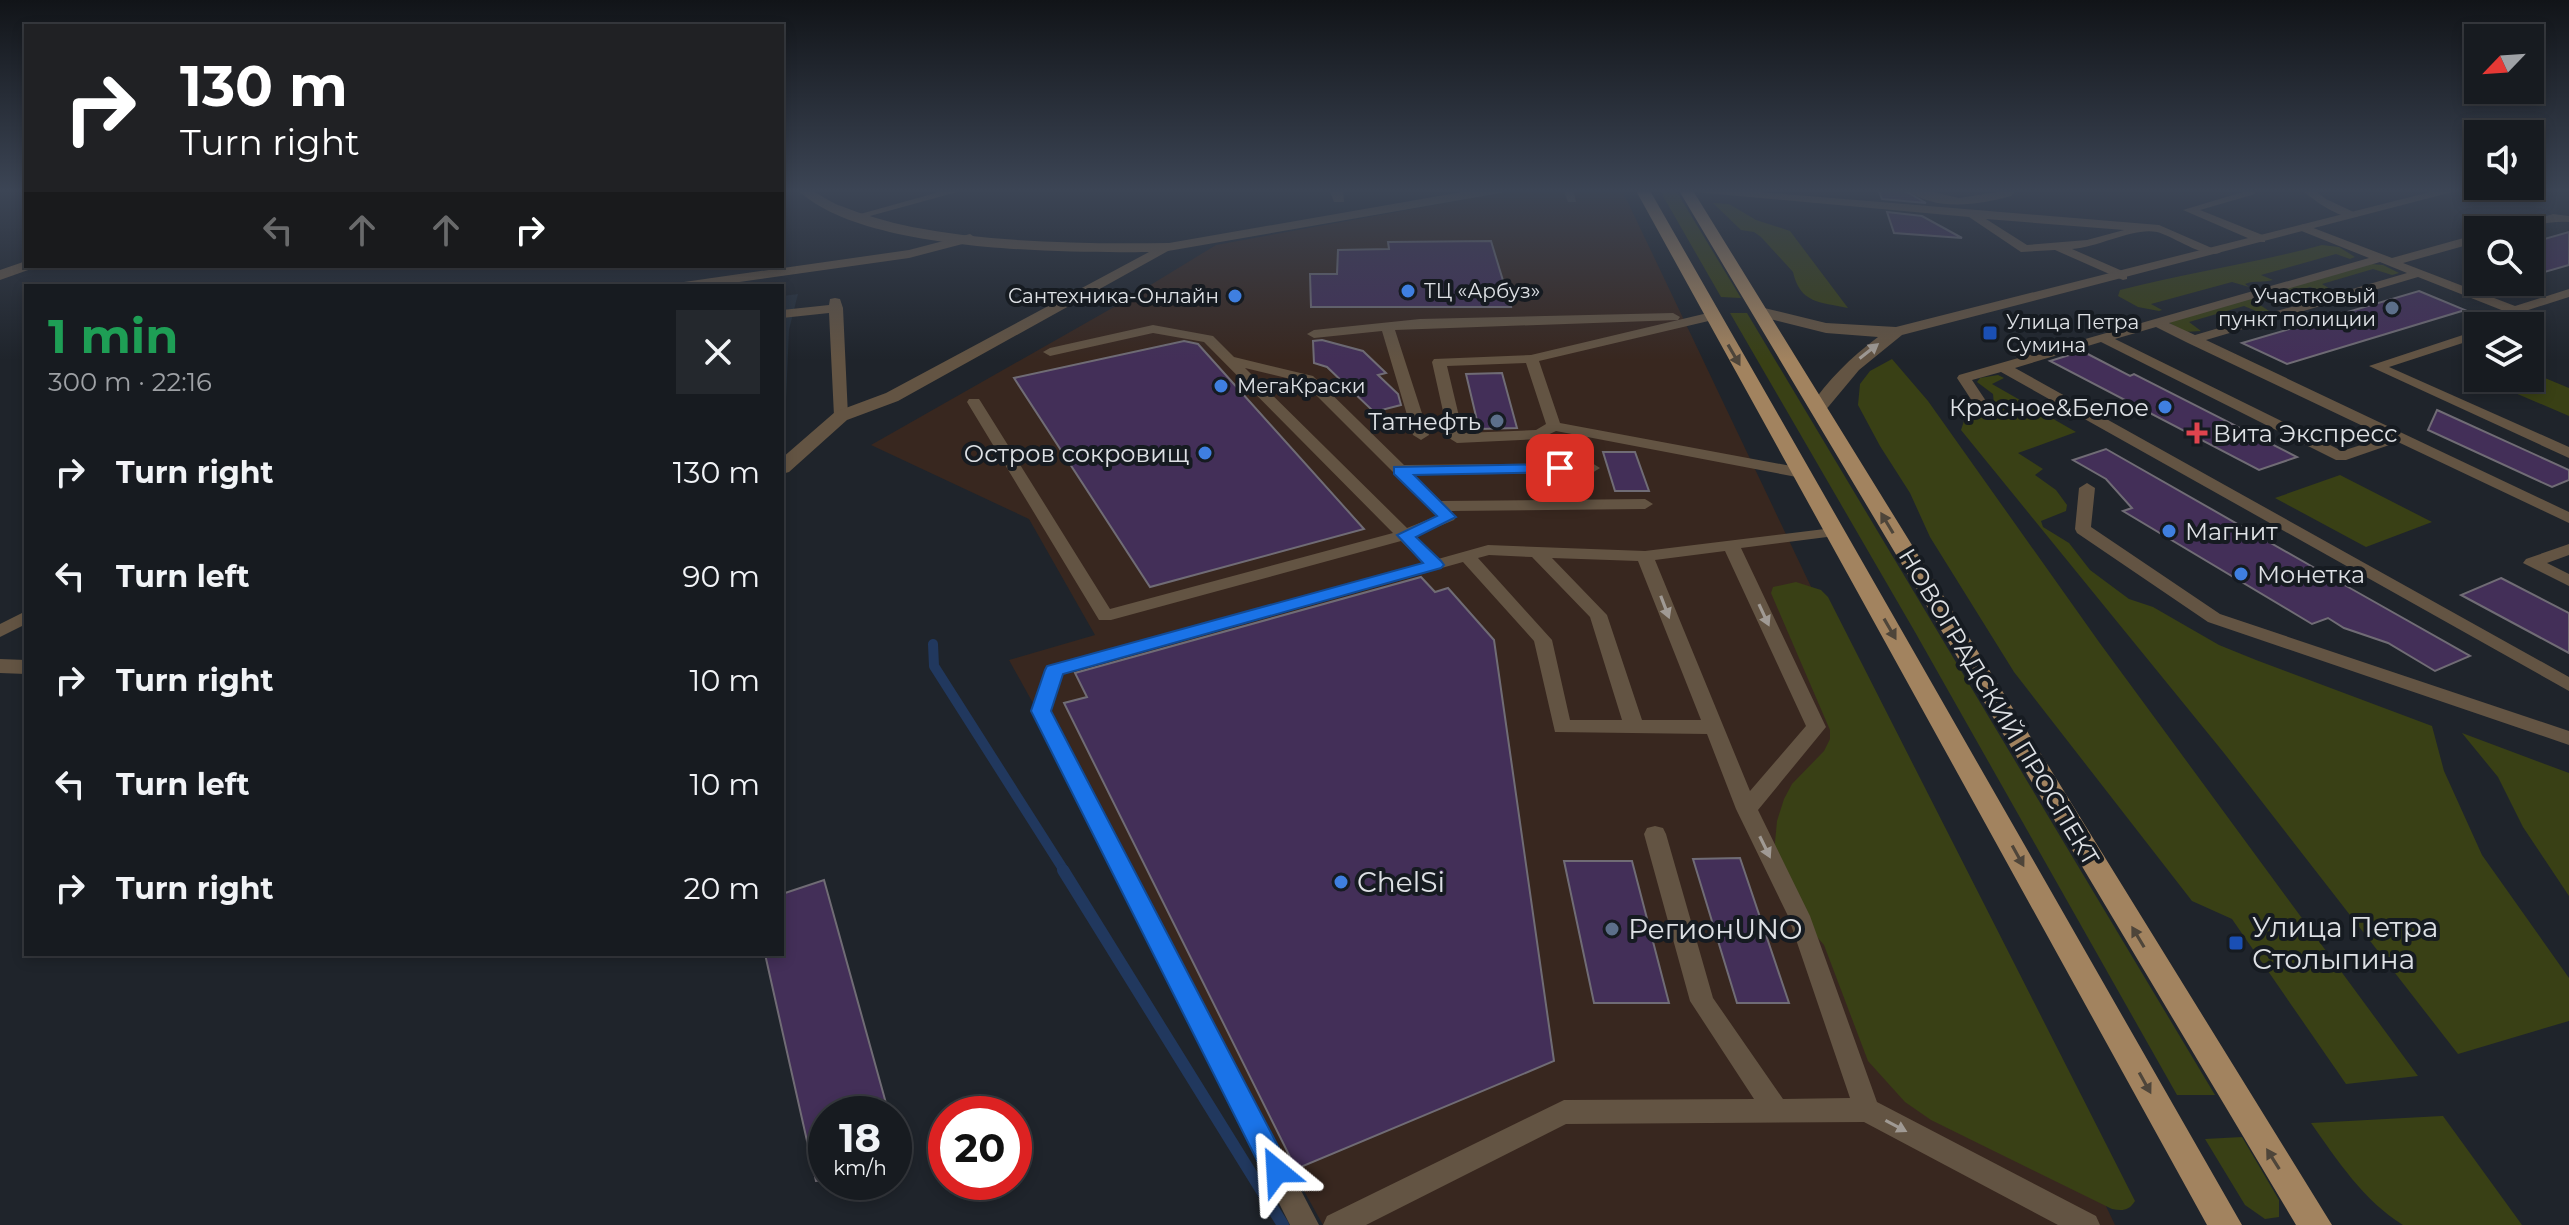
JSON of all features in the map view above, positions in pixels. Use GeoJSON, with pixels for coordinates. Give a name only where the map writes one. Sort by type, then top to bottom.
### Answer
{"type":"FeatureCollection","features":[{"type":"Feature","properties":{"kind":"main road"},"geometry":{"type":"LineString","coordinates":[[1672,246],[2225,1225]]}},
{"type":"Feature","properties":{"kind":"main road","name":"НОВОГРАДСКИЙ ПРОСПЕКТ"},"geometry":{"type":"LineString","coordinates":[[1720,246],[2315,1225]]}},
{"type":"Feature","properties":{"kind":"street"},"geometry":{"type":"LineString","coordinates":[[1095,246],[1174,246]]}},
{"type":"Feature","properties":{"kind":"street"},"geometry":{"type":"LineString","coordinates":[[1760,312],[1824,330],[1861,334],[1896,332],[2236,246]]}},
{"type":"Feature","properties":{"kind":"street"},"geometry":{"type":"LineString","coordinates":[[784,466],[841,416],[892,397],[1115,273],[1169,247]]}},
{"type":"Feature","properties":{"kind":"street"},"geometry":{"type":"LineString","coordinates":[[0,275],[24,267]]}},
{"type":"Feature","properties":{"kind":"street"},"geometry":{"type":"LineString","coordinates":[[1818,408],[1833,384],[1853,364],[1896,332]]}},
{"type":"Feature","properties":{"kind":"street"},"geometry":{"type":"LineString","coordinates":[[0,666],[24,667]]}},
{"type":"Feature","properties":{"kind":"lane"},"geometry":{"type":"LineString","coordinates":[[698,284],[909,254],[939,246]]}},
{"type":"Feature","properties":{"kind":"lane"},"geometry":{"type":"LineString","coordinates":[[2021,246],[2025,249],[2066,246]]}},
{"type":"Feature","properties":{"kind":"lane"},"geometry":{"type":"LineString","coordinates":[[2201,246],[2215,252]]}},
{"type":"Feature","properties":{"kind":"lane"},"geometry":{"type":"LineString","coordinates":[[2351,246],[2514,310],[2569,293]]}},
{"type":"Feature","properties":{"kind":"lane"},"geometry":{"type":"LineString","coordinates":[[1981,404],[1964,378],[2157,322],[2444,246]]}},
{"type":"Feature","properties":{"kind":"lane"},"geometry":{"type":"LineString","coordinates":[[2058,247],[2123,276]]}},
{"type":"Feature","properties":{"kind":"lane"},"geometry":{"type":"LineString","coordinates":[[2193,340],[2419,273]]}},
{"type":"Feature","properties":{"kind":"lane"},"geometry":{"type":"LineString","coordinates":[[784,314],[835,305],[841,416]]}},
{"type":"Feature","properties":{"kind":"lane"},"geometry":{"type":"LineString","coordinates":[[1314,334],[1388,327],[1712,316]]}},
{"type":"Feature","properties":{"kind":"lane"},"geometry":{"type":"LineString","coordinates":[[1712,316],[1531,359],[1439,362],[1457,438],[1539,434],[1554,426],[1802,473]]}},
{"type":"Feature","properties":{"kind":"lane"},"geometry":{"type":"LineString","coordinates":[[2157,322],[2569,518]]}},
{"type":"Feature","properties":{"kind":"lane"},"geometry":{"type":"LineString","coordinates":[[1388,327],[1421,435]]}},
{"type":"Feature","properties":{"kind":"lane"},"geometry":{"type":"LineString","coordinates":[[1050,352],[1153,329],[1208,339],[1435,565]]}},
{"type":"Feature","properties":{"kind":"lane"},"geometry":{"type":"LineString","coordinates":[[2103,338],[2341,457],[2399,437]]}},
{"type":"Feature","properties":{"kind":"lane"},"geometry":{"type":"LineString","coordinates":[[2464,338],[2376,366],[2569,453]]}},
{"type":"Feature","properties":{"kind":"lane"},"geometry":{"type":"LineString","coordinates":[[1531,359],[1554,426]]}},
{"type":"Feature","properties":{"kind":"lane"},"geometry":{"type":"LineString","coordinates":[[974,402],[1105,616],[1405,535],[1448,517],[1308,379],[1229,360]]}},
{"type":"Feature","properties":{"kind":"lane"},"geometry":{"type":"LineString","coordinates":[[2003,367],[2569,685]]}},
{"type":"Feature","properties":{"kind":"lane"},"geometry":{"type":"LineString","coordinates":[[1400,470],[1592,468]]}},
{"type":"Feature","properties":{"kind":"lane"},"geometry":{"type":"LineString","coordinates":[[2087,488],[2083,529],[2214,618],[2569,738]]}},
{"type":"Feature","properties":{"kind":"lane"},"geometry":{"type":"LineString","coordinates":[[1436,506],[1645,504]]}},
{"type":"Feature","properties":{"kind":"lane"},"geometry":{"type":"LineString","coordinates":[[1305,1225],[1041,711],[1054,670],[1488,550],[1645,556],[1835,531]]}},
{"type":"Feature","properties":{"kind":"lane"},"geometry":{"type":"LineString","coordinates":[[1731,545],[1816,727],[1747,809]]}},
{"type":"Feature","properties":{"kind":"lane"},"geometry":{"type":"LineString","coordinates":[[2569,549],[2532,563],[2569,581]]}},
{"type":"Feature","properties":{"kind":"lane"},"geometry":{"type":"LineString","coordinates":[[1537,552],[1598,615],[1634,727]]}},
{"type":"Feature","properties":{"kind":"lane"},"geometry":{"type":"LineString","coordinates":[[1467,556],[1543,640],[1562,727],[1712,727]]}},
{"type":"Feature","properties":{"kind":"lane"},"geometry":{"type":"LineString","coordinates":[[1645,556],[1747,809],[1799,916],[1867,1110]]}},
{"type":"Feature","properties":{"kind":"lane"},"geometry":{"type":"LineString","coordinates":[[0,631],[24,618]]}},
{"type":"Feature","properties":{"kind":"lane"},"geometry":{"type":"LineString","coordinates":[[1655,834],[1702,1001],[1776,1111]]}},
{"type":"Feature","properties":{"kind":"lane"},"geometry":{"type":"LineString","coordinates":[[1337,1225],[1564,1112],[1867,1110],[2086,1225]]}},
{"type":"Feature","properties":{"kind":"shaded area"},"geometry":{"type":"Polygon","coordinates":[[[1214,246],[1649,246],[2115,1225],[1323,1225],[1009,660],[1095,635],[1029,519],[871,445],[1121,303],[1214,246]]]}},
{"type":"Feature","properties":{"kind":"shaded area"},"geometry":{"type":"Polygon","coordinates":[[[798,294],[789,330],[784,424],[784,296],[798,294]]]}},
{"type":"Feature","properties":{"kind":"green space"},"geometry":{"type":"Polygon","coordinates":[[[1692,246],[1710,246],[1741,298],[1721,297],[1692,246]]]}},
{"type":"Feature","properties":{"kind":"green space"},"geometry":{"type":"Polygon","coordinates":[[[1769,246],[1801,246],[1848,308],[1812,299],[1800,290],[1793,272],[1769,246]]]}},
{"type":"Feature","properties":{"kind":"green space"},"geometry":{"type":"Polygon","coordinates":[[[2317,246],[2332,246],[2355,257],[2350,259],[2336,254],[2261,275],[2273,280],[2245,284],[2249,287],[2232,282],[2151,304],[2162,310],[2159,311],[2138,307],[2118,296],[2120,290],[2317,246]]]}},
{"type":"Feature","properties":{"kind":"green space"},"geometry":{"type":"Polygon","coordinates":[[[2371,264],[2383,265],[2399,273],[2392,275],[2373,269],[2322,284],[2335,292],[2310,287],[2257,303],[2269,311],[2256,311],[2244,306],[2189,322],[2201,331],[2184,332],[2168,322],[2371,264]]]}},
{"type":"Feature","properties":{"kind":"green space"},"geometry":{"type":"Polygon","coordinates":[[[1730,313],[1747,313],[2215,1095],[2177,1095],[1730,313]]]}},
{"type":"Feature","properties":{"kind":"green space"},"geometry":{"type":"Polygon","coordinates":[[[1892,359],[1928,401],[2099,642],[2418,1076],[2346,1084],[2232,919],[2192,901],[2014,672],[1930,537],[1910,493],[1858,405],[1860,384],[1870,371],[1892,359]]]}},
{"type":"Feature","properties":{"kind":"green space"},"geometry":{"type":"Polygon","coordinates":[[[1998,375],[2004,378],[1992,384],[2076,432],[2018,453],[2043,469],[2035,475],[2056,490],[2067,505],[2066,511],[2041,521],[2043,527],[2069,543],[2090,570],[2129,599],[2153,607],[2219,645],[2432,726],[2444,771],[2482,855],[2569,978],[2569,1021],[2458,1054],[2224,753],[1961,430],[1965,418],[1994,404],[1993,394],[1977,382],[1980,378],[1998,375]]]}},
{"type":"Feature","properties":{"kind":"green space"},"geometry":{"type":"Polygon","coordinates":[[[2544,378],[2569,388],[2569,416],[2513,392],[2544,392],[2544,378]]]}},
{"type":"Feature","properties":{"kind":"green space"},"geometry":{"type":"Polygon","coordinates":[[[2340,475],[2432,522],[2366,547],[2275,498],[2340,475]]]}},
{"type":"Feature","properties":{"kind":"green space"},"geometry":{"type":"Polygon","coordinates":[[[1796,582],[1821,590],[1828,597],[2135,1201],[2128,1208],[2112,1209],[1931,1120],[1905,1102],[1868,1061],[1824,945],[1799,916],[1774,853],[1777,821],[1784,799],[1792,784],[1824,751],[1830,739],[1830,730],[1771,593],[1773,587],[1796,582]]]}},
{"type":"Feature","properties":{"kind":"green space"},"geometry":{"type":"Polygon","coordinates":[[[2462,733],[2569,773],[2569,896],[2523,827],[2498,777],[2462,733]]]}},
{"type":"Feature","properties":{"kind":"green space"},"geometry":{"type":"Polygon","coordinates":[[[2443,1116],[2522,1225],[2403,1225],[2364,1192],[2311,1123],[2443,1116]]]}},
{"type":"Feature","properties":{"kind":"green space"},"geometry":{"type":"Polygon","coordinates":[[[2242,1137],[2279,1200],[2279,1217],[2265,1219],[2245,1205],[2205,1139],[2242,1137]]]}},
{"type":"Feature","properties":{"kind":"building","name":"ТЦ «Арбуз»"},"geometry":{"type":"Polygon","coordinates":[[[1389,246],[1493,246],[1511,307],[1311,307],[1310,274],[1337,274],[1338,250],[1389,249],[1389,246]]]}},
{"type":"Feature","properties":{"kind":"building"},"geometry":{"type":"Polygon","coordinates":[[[2544,246],[2569,246],[2569,265],[2544,272],[2544,246]]]}},
{"type":"Feature","properties":{"kind":"building"},"geometry":{"type":"Polygon","coordinates":[[[2419,291],[2465,310],[2287,364],[2242,343],[2419,291]]]}},
{"type":"Feature","properties":{"kind":"building"},"geometry":{"type":"Polygon","coordinates":[[[1322,340],[1363,351],[1386,373],[1378,375],[1398,394],[1401,405],[1374,412],[1327,367],[1314,363],[1313,341],[1322,340]]]}},
{"type":"Feature","properties":{"kind":"building"},"geometry":{"type":"Polygon","coordinates":[[[1184,341],[1198,344],[1364,529],[1150,587],[1014,378],[1184,341]]]}},
{"type":"Feature","properties":{"kind":"building"},"geometry":{"type":"Polygon","coordinates":[[[2082,351],[2297,457],[2259,470],[2050,361],[2082,351]]]}},
{"type":"Feature","properties":{"kind":"building"},"geometry":{"type":"Polygon","coordinates":[[[1502,373],[1517,428],[1479,429],[1466,374],[1502,373]]]}},
{"type":"Feature","properties":{"kind":"building"},"geometry":{"type":"Polygon","coordinates":[[[2437,410],[2569,470],[2569,480],[2552,487],[2428,430],[2437,410]]]}},
{"type":"Feature","properties":{"kind":"building"},"geometry":{"type":"Polygon","coordinates":[[[2106,449],[2470,656],[2435,671],[2388,643],[2344,628],[2328,618],[2312,624],[2123,511],[2132,508],[2106,479],[2073,460],[2106,449]]]}},
{"type":"Feature","properties":{"kind":"building"},"geometry":{"type":"Polygon","coordinates":[[[1603,452],[1635,452],[1649,491],[1615,491],[1603,452]]]}},
{"type":"Feature","properties":{"kind":"building","name":"ChelSi"},"geometry":{"type":"Polygon","coordinates":[[[1421,577],[1435,592],[1448,588],[1494,640],[1554,1061],[1296,1169],[1064,703],[1087,697],[1075,673],[1421,577]]]}},
{"type":"Feature","properties":{"kind":"building"},"geometry":{"type":"Polygon","coordinates":[[[2501,578],[2569,613],[2569,653],[2461,595],[2501,578]]]}},
{"type":"Feature","properties":{"kind":"building"},"geometry":{"type":"Polygon","coordinates":[[[1740,858],[1789,1003],[1737,1003],[1693,859],[1740,858]]]}},
{"type":"Feature","properties":{"kind":"building"},"geometry":{"type":"Polygon","coordinates":[[[1564,861],[1632,861],[1669,1003],[1594,1003],[1564,861]]]}},
{"type":"Feature","properties":{"kind":"building"},"geometry":{"type":"Polygon","coordinates":[[[824,880],[884,1096],[808,1096],[808,1145],[765,956],[784,956],[784,893],[824,880]]]}},
{"type":"Feature","properties":{"kind":"waterway"},"geometry":{"type":"LineString","coordinates":[[933,644],[934,666],[1065,872]]}},
{"type":"Feature","properties":{"kind":"waterway"},"geometry":{"type":"LineString","coordinates":[[1063,870],[1283,1225]]}},
{"type":"Feature","properties":{"kind":"place","name":"ТЦ «Арбуз»"},"geometry":{"type":"Point","coordinates":[1408,291]}},
{"type":"Feature","properties":{"kind":"place","name":"Сантехника-Онлайн"},"geometry":{"type":"Point","coordinates":[1235,296]}},
{"type":"Feature","properties":{"kind":"place","name":"Участковый пункт полиции"},"geometry":{"type":"Point","coordinates":[2392,308]}},
{"type":"Feature","properties":{"kind":"place","name":"Улица Петра Сумина"},"geometry":{"type":"Point","coordinates":[1990,333]}},
{"type":"Feature","properties":{"kind":"place","name":"МегаКраски"},"geometry":{"type":"Point","coordinates":[1221,386]}},
{"type":"Feature","properties":{"kind":"place","name":"Красное&Белое"},"geometry":{"type":"Point","coordinates":[2165,407]}},
{"type":"Feature","properties":{"kind":"place","name":"Татнефть"},"geometry":{"type":"Point","coordinates":[1497,421]}},
{"type":"Feature","properties":{"kind":"place","name":"Вита Экспресс"},"geometry":{"type":"Point","coordinates":[2197,433]}},
{"type":"Feature","properties":{"kind":"place","name":"Остров сокровищ"},"geometry":{"type":"Point","coordinates":[1205,453]}},
{"type":"Feature","properties":{"kind":"place","name":"Магнит"},"geometry":{"type":"Point","coordinates":[2169,531]}},
{"type":"Feature","properties":{"kind":"place","name":"Монетка"},"geometry":{"type":"Point","coordinates":[2241,574]}},
{"type":"Feature","properties":{"kind":"place","name":"ChelSi"},"geometry":{"type":"Point","coordinates":[1341,882]}},
{"type":"Feature","properties":{"kind":"place","name":"РегионUNO"},"geometry":{"type":"Point","coordinates":[1612,929]}},
{"type":"Feature","properties":{"kind":"place","name":"Улица Петра Столыпина"},"geometry":{"type":"Point","coordinates":[2236,943]}},
{"type":"Feature","properties":{"kind":"route"},"geometry":{"type":"LineString","coordinates":[[1277,1171],[1041,711],[1054,670],[1435,565],[1405,535],[1448,517],[1400,470],[1560,468]]}}]}
